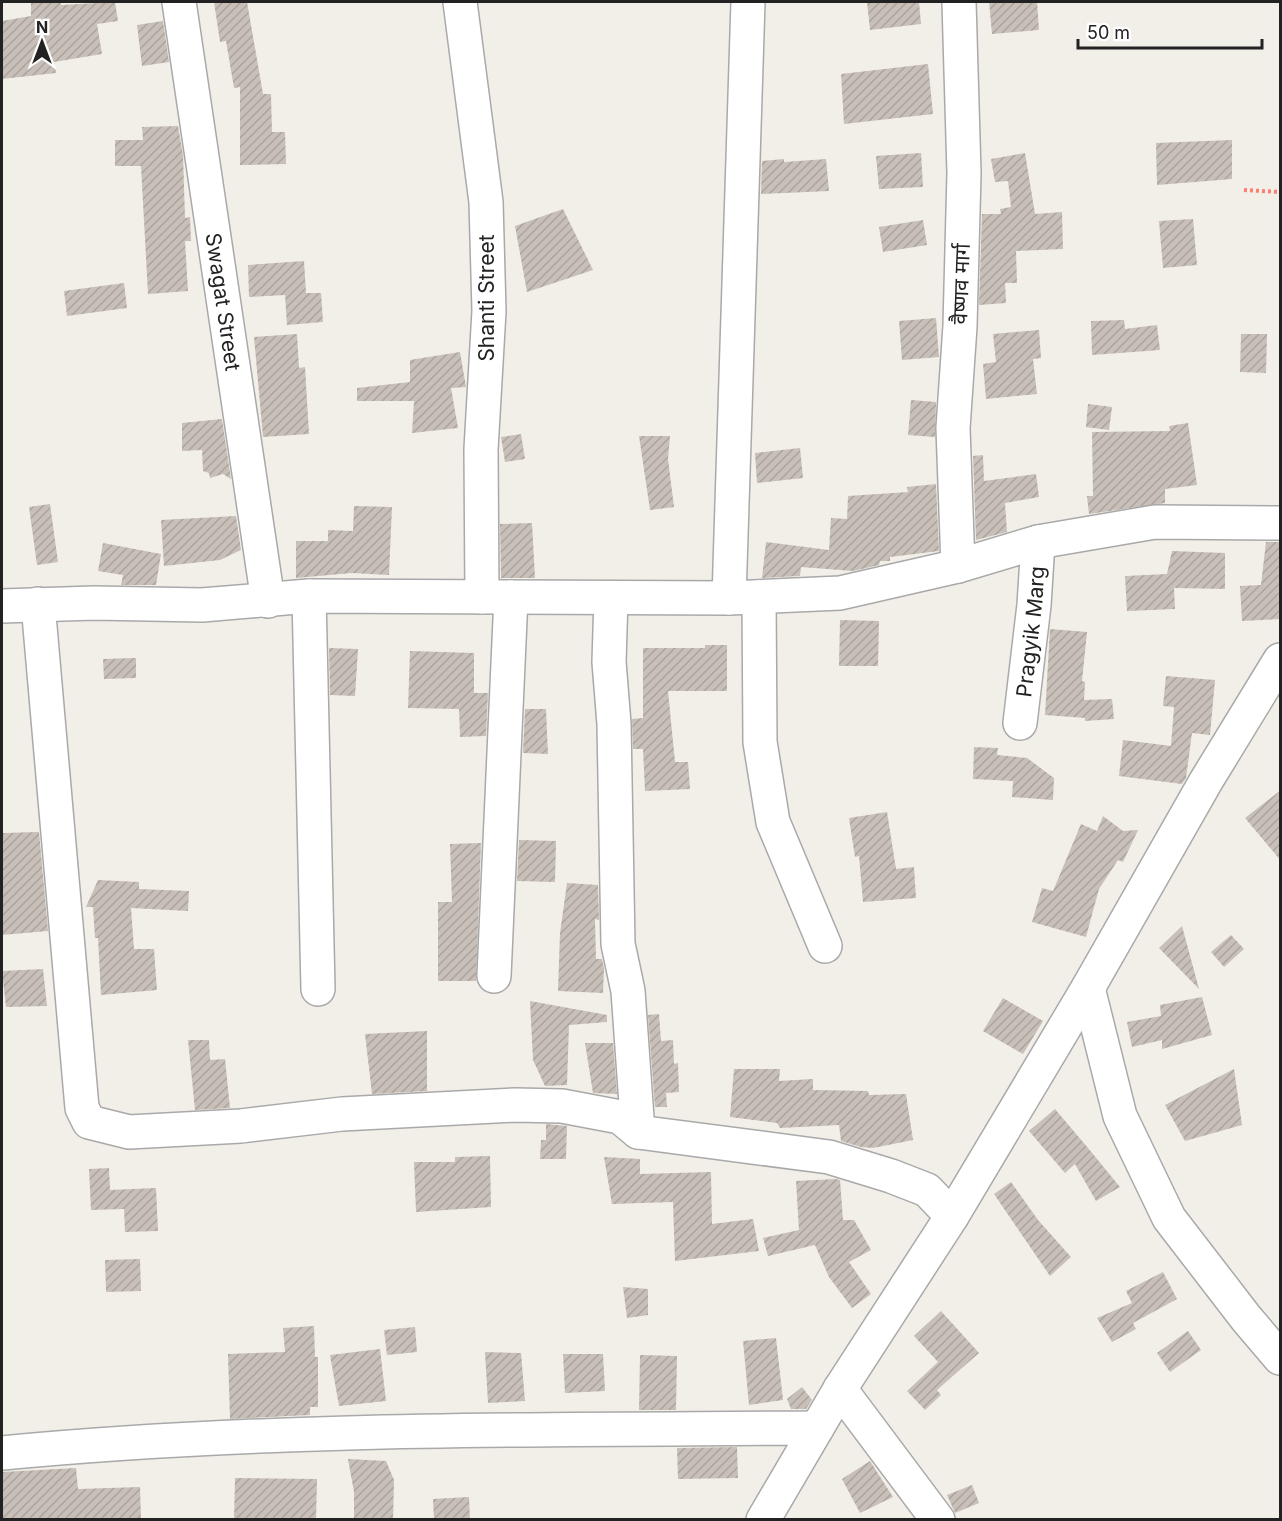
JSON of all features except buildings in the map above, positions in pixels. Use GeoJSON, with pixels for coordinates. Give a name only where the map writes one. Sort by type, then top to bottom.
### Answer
{"type":"FeatureCollection","features":[{"type":"Feature","properties":{"kind":"street","name":"Swagat Street"},"geometry":{"type":"LineString","coordinates":[[179,2],[268,601]]}},
{"type":"Feature","properties":{"kind":"street","name":"Shanti Street"},"geometry":{"type":"LineString","coordinates":[[460,2],[486,202],[489,311],[482,449],[497,597],[494,976]]}},
{"type":"Feature","properties":{"kind":"street"},"geometry":{"type":"LineString","coordinates":[[748,2],[744,597],[760,742],[773,822],[825,946]]}},
{"type":"Feature","properties":{"kind":"street","name":"वैष्णव मार्ग"},"geometry":{"type":"LineString","coordinates":[[958,566],[953,428],[960,326],[964,173],[959,2]]}},
{"type":"Feature","properties":{"kind":"street"},"geometry":{"type":"LineString","coordinates":[[2,606],[38,604],[202,605],[309,596],[744,597],[840,593],[958,566],[1038,542],[1155,522],[1281,523]]}},
{"type":"Feature","properties":{"kind":"street","name":"Pragyik Marg"},"geometry":{"type":"LineString","coordinates":[[1020,723],[1034,605],[1038,542]]}},
{"type":"Feature","properties":{"kind":"street"},"geometry":{"type":"LineString","coordinates":[[309,596],[318,989]]}},
{"type":"Feature","properties":{"kind":"street"},"geometry":{"type":"LineString","coordinates":[[611,597],[609,662],[614,724],[618,944],[628,991],[638,1132]]}},
{"type":"Feature","properties":{"kind":"street"},"geometry":{"type":"LineString","coordinates":[[38,604],[82,1108],[90,1122],[129,1132],[241,1126],[354,1113],[515,1105],[562,1106],[620,1117],[638,1132],[829,1157],[927,1190],[952,1216]]}},
{"type":"Feature","properties":{"kind":"street"},"geometry":{"type":"LineString","coordinates":[[763,1520],[840,1389],[952,1216],[1088,988],[1206,781],[1281,660]]}},
{"type":"Feature","properties":{"kind":"street"},"geometry":{"type":"LineString","coordinates":[[1088,988],[1120,1116],[1169,1218],[1246,1318],[1281,1358]]}},
{"type":"Feature","properties":{"kind":"street"},"geometry":{"type":"LineString","coordinates":[[840,1389],[938,1520]]}},
{"type":"Feature","properties":{"kind":"street"},"geometry":{"type":"LineString","coordinates":[[2,1453],[110,1443],[334,1432],[817,1428]]}},
{"type":"Feature","properties":{"kind":"path"},"geometry":{"type":"LineString","coordinates":[[1244,190],[1281,192]]}}]}
